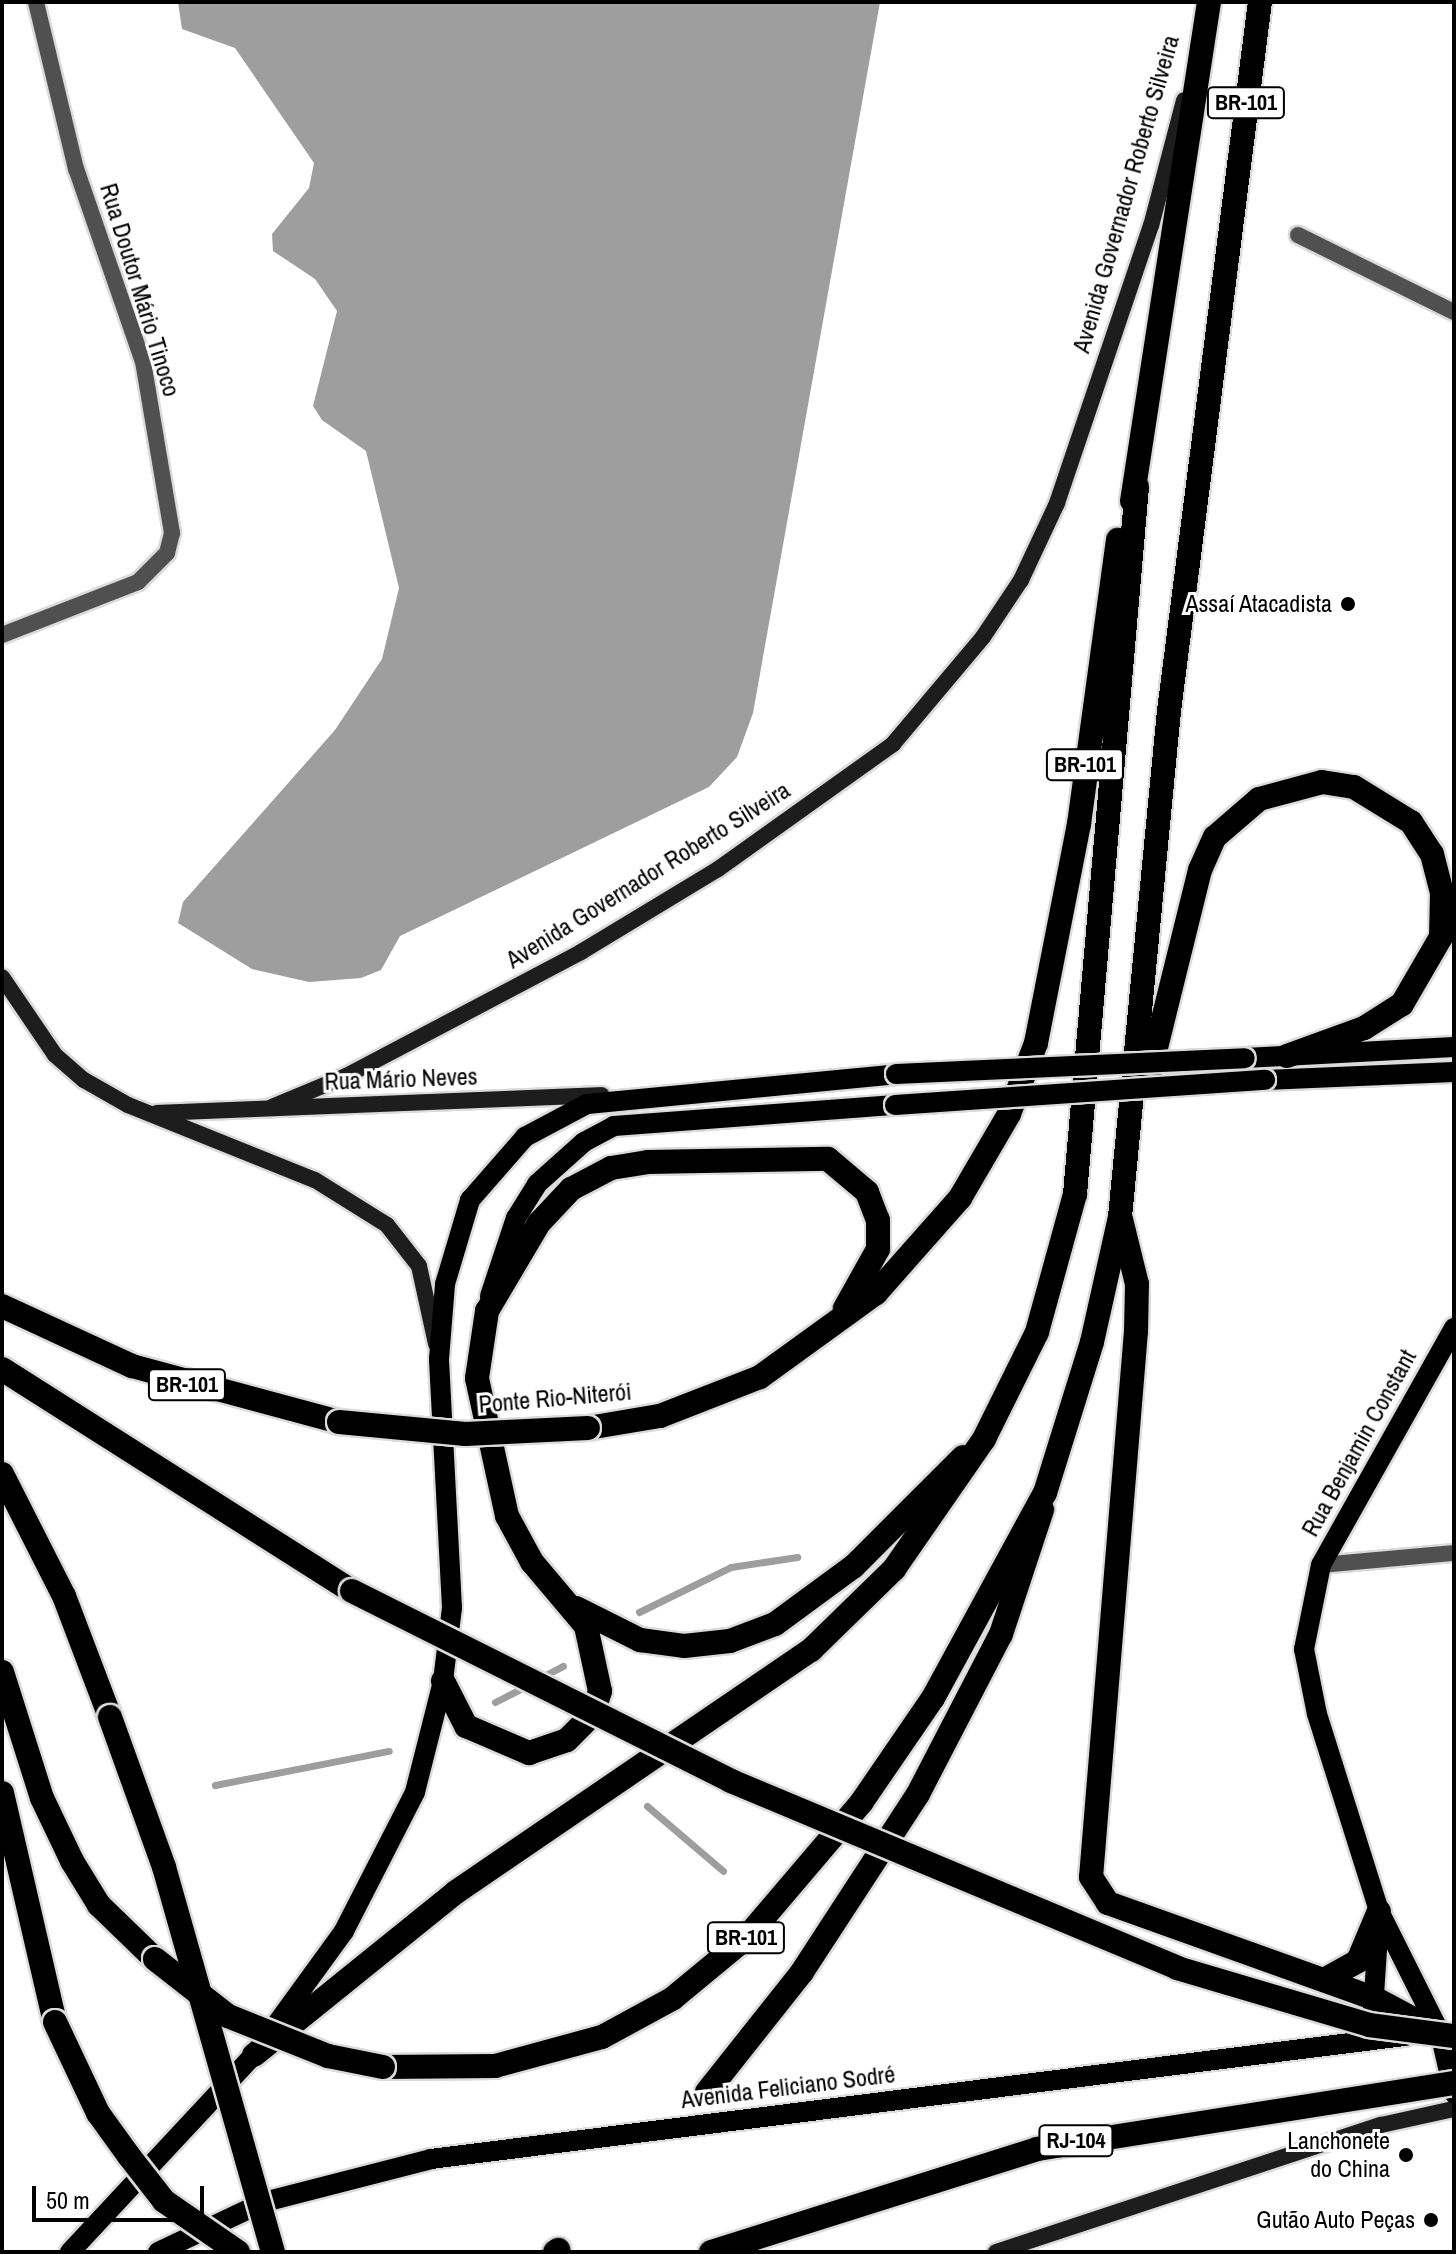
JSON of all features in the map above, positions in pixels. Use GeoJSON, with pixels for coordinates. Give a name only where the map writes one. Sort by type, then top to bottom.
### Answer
{"type":"FeatureCollection","features":[{"type":"Feature","properties":{"kind":"highway","name":"BR-101"},"geometry":{"type":"LineString","coordinates":[[2,1672],[42,1798],[72,1861],[99,1905],[155,1959],[228,2016],[328,2056],[383,2067],[495,2066],[602,2037],[672,1999],[747,1937],[861,1803],[933,1698],[1045,1493],[1092,1342],[1120,1217],[1162,770],[1231,205],[1260,2]]}},
{"type":"Feature","properties":{"kind":"highway","name":"Avenida Governador Roberto Silveira"},"geometry":{"type":"LineString","coordinates":[[1009,1114],[1036,1043],[1079,824],[1105,609],[1137,487],[1208,4]]}},
{"type":"Feature","properties":{"kind":"highway"},"geometry":{"type":"LineString","coordinates":[[254,2055],[434,1908],[811,1650],[894,1569],[984,1439],[1037,1332],[1075,1194],[1137,487]]}},
{"type":"Feature","properties":{"kind":"highway"},"geometry":{"type":"LineString","coordinates":[[1129,1131],[1163,1042],[1200,870],[1215,837],[1259,799],[1322,782],[1354,787],[1411,822],[1432,854],[1442,893],[1441,937],[1402,1004],[1364,1028],[1287,1056]]}},
{"type":"Feature","properties":{"kind":"highway","name":"Ponte Rio-Niterói"},"geometry":{"type":"LineString","coordinates":[[2,1306],[132,1366],[339,1422],[465,1434],[588,1428],[704,1402],[817,1339],[918,1251],[1009,1114]]}},
{"type":"Feature","properties":{"kind":"highway"},"geometry":{"type":"LineString","coordinates":[[443,1681],[466,1726],[480,1738],[529,1753],[567,1740],[593,1714],[601,1673],[586,1626],[532,1562],[493,1469],[477,1378],[487,1311],[539,1223],[571,1189],[611,1168],[828,1159],[867,1192],[878,1220],[878,1249],[850,1303],[817,1339]]}},
{"type":"Feature","properties":{"kind":"highway"},"geometry":{"type":"LineString","coordinates":[[1120,1217],[1137,1284],[1136,1331],[1091,1877],[1108,1903],[1376,1999],[1449,2034]]}},
{"type":"Feature","properties":{"kind":"highway"},"geometry":{"type":"LineString","coordinates":[[2,1369],[352,1591],[731,1781],[1177,1968],[1369,2025],[1449,2034]]}},
{"type":"Feature","properties":{"kind":"highway"},"geometry":{"type":"LineString","coordinates":[[567,1603],[640,1640],[684,1646],[730,1641],[775,1624],[854,1566],[984,1439]]}},
{"type":"Feature","properties":{"kind":"highway"},"geometry":{"type":"LineString","coordinates":[[2,1474],[64,1596],[164,1867],[273,2252]]}},
{"type":"Feature","properties":{"kind":"highway"},"geometry":{"type":"LineString","coordinates":[[707,2092],[802,1972],[918,1794],[1017,1595],[1045,1493]]}},
{"type":"Feature","properties":{"kind":"highway"},"geometry":{"type":"LineString","coordinates":[[2,1793],[55,2022],[98,2113],[164,2201],[238,2252]]}},
{"type":"Feature","properties":{"kind":"highway"},"geometry":{"type":"LineString","coordinates":[[1324,1980],[1358,1961],[1379,1911]]}},
{"type":"Feature","properties":{"kind":"highway","name":"RJ-104"},"geometry":{"type":"LineString","coordinates":[[711,2252],[1037,2149],[1454,2083]]}},
{"type":"Feature","properties":{"kind":"main road"},"geometry":{"type":"LineString","coordinates":[[70,2252],[254,2055],[382,1865],[415,1792],[443,1681],[452,1608],[439,1359],[454,1238],[497,1165],[549,1121],[587,1104],[652,1092],[896,1074],[1454,1047]]}},
{"type":"Feature","properties":{"kind":"main road"},"geometry":{"type":"LineString","coordinates":[[487,1311],[516,1218],[537,1184],[584,1142],[614,1126],[1265,1080],[1454,1072]]}},
{"type":"Feature","properties":{"kind":"main road","name":"Rua Benjamin Constant"},"geometry":{"type":"LineString","coordinates":[[1454,1328],[1321,1565],[1305,1626],[1308,1676],[1379,1911],[1449,2034],[1454,2093]]}},
{"type":"Feature","properties":{"kind":"main road","name":"Rua Benjamin Constant"},"geometry":{"type":"LineString","coordinates":[[1351,2041],[1371,2020],[1376,1999],[1379,1911]]}},
{"type":"Feature","properties":{"kind":"main road","name":"Avenida Feliciano Sodré"},"geometry":{"type":"LineString","coordinates":[[158,2252],[312,2186],[523,2146],[1351,2041],[1449,2034]]}},
{"type":"Feature","properties":{"kind":"street","name":"Rua Doutor Mário Tinoco"},"geometry":{"type":"LineString","coordinates":[[2,635],[138,582],[167,553],[172,533],[143,362],[76,169],[36,2]]}},
{"type":"Feature","properties":{"kind":"street","name":"Avenida Governador Roberto Silveira"},"geometry":{"type":"LineString","coordinates":[[272,1107],[359,1070],[581,952],[744,853],[893,744],[983,637],[1021,580],[1057,503],[1151,226],[1208,4]]}},
{"type":"Feature","properties":{"kind":"street"},"geometry":{"type":"LineString","coordinates":[[1298,235],[1454,312]]}},
{"type":"Feature","properties":{"kind":"street","name":"Rua Mário Neves"},"geometry":{"type":"LineString","coordinates":[[2,977],[55,1055],[84,1080],[152,1113],[315,1180],[387,1225],[419,1266],[439,1359]]}},
{"type":"Feature","properties":{"kind":"street","name":"Rua Mário Neves"},"geometry":{"type":"LineString","coordinates":[[152,1113],[652,1092]]}},
{"type":"Feature","properties":{"kind":"street"},"geometry":{"type":"LineString","coordinates":[[1321,1565],[1454,1553]]}},
{"type":"Feature","properties":{"kind":"street"},"geometry":{"type":"LineString","coordinates":[[996,2252],[1028,2247],[1381,2125],[1454,2109]]}},
{"type":"Feature","properties":{"kind":"shaded area"},"geometry":{"type":"Polygon","coordinates":[[[178,2],[880,2],[753,713],[737,757],[709,787],[400,936],[381,970],[361,978],[309,982],[252,969],[178,923],[183,902],[335,730],[382,659],[399,588],[366,451],[322,420],[313,406],[337,311],[315,279],[273,251],[272,234],[309,188],[314,163],[235,48],[182,29],[178,2]]]}},
{"type":"Feature","properties":{"kind":"waterway"},"geometry":{"type":"LineString","coordinates":[[639,1612],[731,1567],[797,1557]]}},
{"type":"Feature","properties":{"kind":"waterway"},"geometry":{"type":"LineString","coordinates":[[540,1678],[563,1666]]}},
{"type":"Feature","properties":{"kind":"waterway"},"geometry":{"type":"LineString","coordinates":[[495,1702],[526,1686]]}},
{"type":"Feature","properties":{"kind":"waterway"},"geometry":{"type":"LineString","coordinates":[[215,1785],[389,1751]]}},
{"type":"Feature","properties":{"kind":"waterway"},"geometry":{"type":"LineString","coordinates":[[647,1806],[723,1871]]}},
{"type":"Feature","properties":{"kind":"place","name":"Assaí Atacadista"},"geometry":{"type":"Point","coordinates":[1348,604]}},
{"type":"Feature","properties":{"kind":"place","name":"Lanchonete do China"},"geometry":{"type":"Point","coordinates":[1406,2155]}},
{"type":"Feature","properties":{"kind":"place","name":"Gutão Auto Peças"},"geometry":{"type":"Point","coordinates":[1431,2220]}}]}
